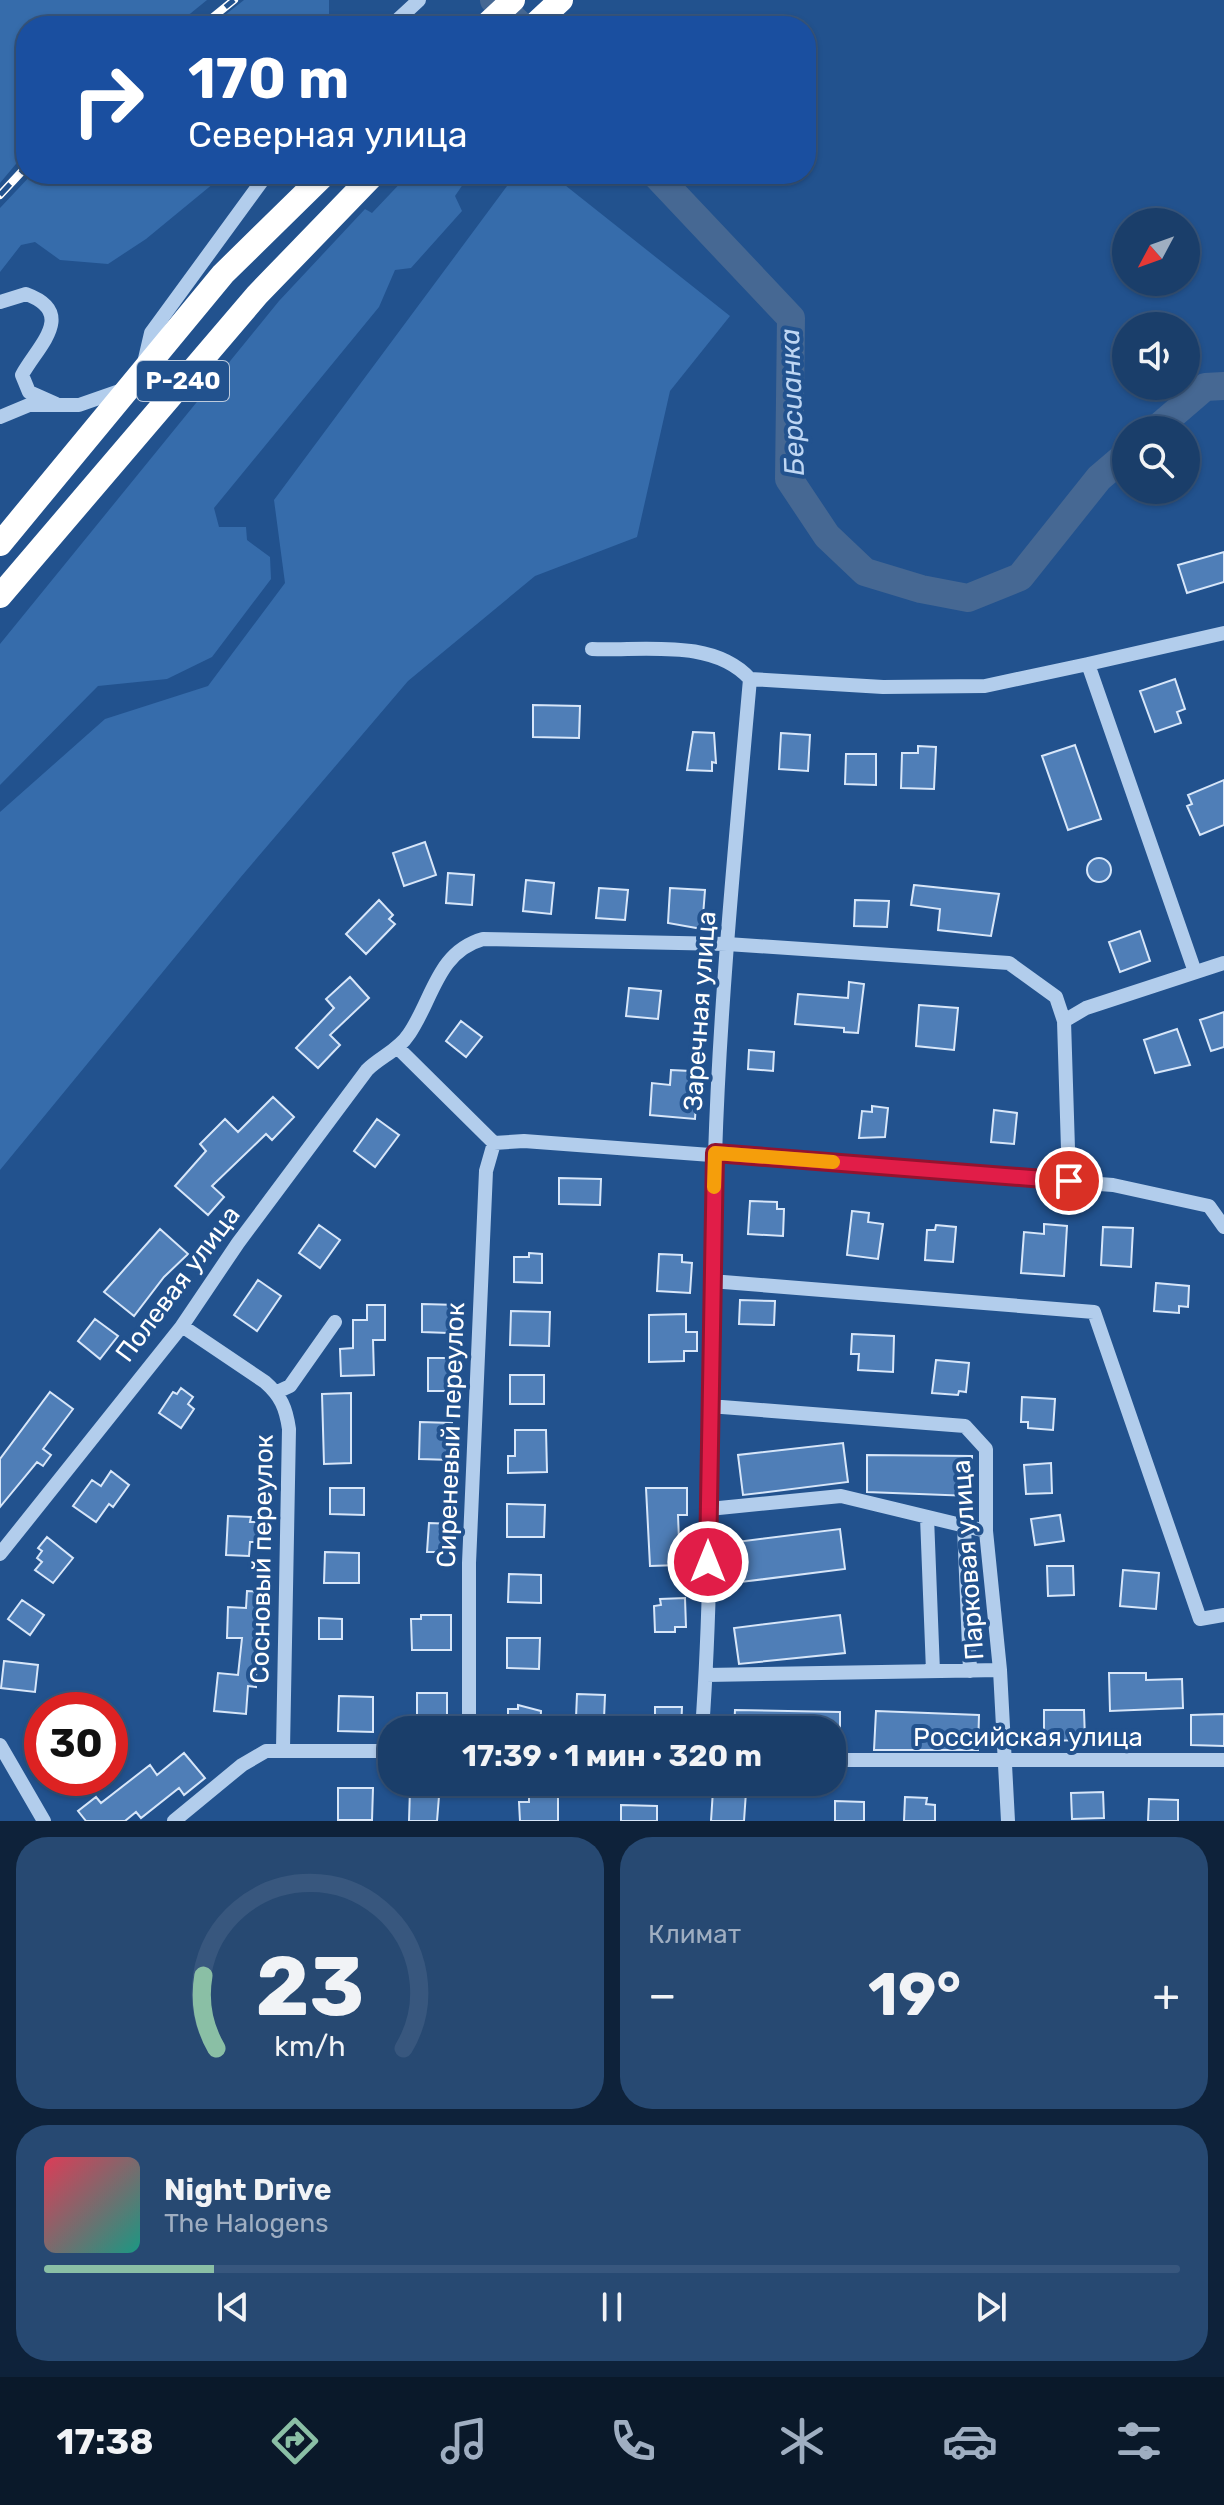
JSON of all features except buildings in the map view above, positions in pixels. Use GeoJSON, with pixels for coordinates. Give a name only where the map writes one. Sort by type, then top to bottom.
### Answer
{"type":"FeatureCollection","features":[{"type":"Feature","properties":{"kind":"highway"},"geometry":{"type":"LineString","coordinates":[[496,16],[513,0]]}},
{"type":"Feature","properties":{"kind":"highway"},"geometry":{"type":"LineString","coordinates":[[544,16],[561,0]]}},
{"type":"Feature","properties":{"kind":"highway","name":"Р-240"},"geometry":{"type":"LineString","coordinates":[[0,544],[223,274],[315,184]]}},
{"type":"Feature","properties":{"kind":"highway","name":"Р-240"},"geometry":{"type":"LineString","coordinates":[[0,596],[257,295],[364,184]]}},
{"type":"Feature","properties":{"kind":"street"},"geometry":{"type":"LineString","coordinates":[[402,16],[419,0]]}},
{"type":"Feature","properties":{"kind":"street"},"geometry":{"type":"LineString","coordinates":[[143,369],[151,333],[260,184]]}},
{"type":"Feature","properties":{"kind":"street"},"geometry":{"type":"LineString","coordinates":[[0,302],[26,294],[45,306],[51,316],[49,335],[22,375],[29,392],[56,404]]}},
{"type":"Feature","properties":{"kind":"street"},"geometry":{"type":"LineString","coordinates":[[0,417],[29,405],[79,405],[126,389]]}},
{"type":"Feature","properties":{"kind":"street"},"geometry":{"type":"LineString","coordinates":[[592,649],[709,653],[735,663],[750,679],[883,687],[985,686],[1224,633]]}},
{"type":"Feature","properties":{"kind":"street"},"geometry":{"type":"LineString","coordinates":[[1088,664],[1195,972]]}},
{"type":"Feature","properties":{"kind":"street","name":"Заречная улица"},"geometry":{"type":"LineString","coordinates":[[703,1716],[715,1153],[727,944],[750,679]]}},
{"type":"Feature","properties":{"kind":"street"},"geometry":{"type":"LineString","coordinates":[[1069,1181],[1064,1021],[1056,997],[1009,963],[727,944],[483,939],[467,944],[436,980],[411,1033],[398,1048],[494,1143],[524,1141],[715,1153],[1113,1185],[1209,1206],[1224,1227]]}},
{"type":"Feature","properties":{"kind":"street"},"geometry":{"type":"LineString","coordinates":[[1064,1021],[1086,1008],[1224,963]]}},
{"type":"Feature","properties":{"kind":"street","name":"Полевая улица"},"geometry":{"type":"LineString","coordinates":[[0,1554],[182,1326],[238,1243],[367,1070],[398,1048]]}},
{"type":"Feature","properties":{"kind":"street","name":"Сиреневый переулок"},"geometry":{"type":"LineString","coordinates":[[469,1716],[470,1547],[486,1171],[494,1143]]}},
{"type":"Feature","properties":{"kind":"street"},"geometry":{"type":"LineString","coordinates":[[711,1281],[1094,1312],[1200,1619],[1224,1615]]}},
{"type":"Feature","properties":{"kind":"street"},"geometry":{"type":"LineString","coordinates":[[182,1326],[277,1392],[290,1386],[335,1322]]}},
{"type":"Feature","properties":{"kind":"street","name":"Сосновый переулок"},"geometry":{"type":"LineString","coordinates":[[277,1392],[286,1409],[289,1429],[283,1749]]}},
{"type":"Feature","properties":{"kind":"street","name":"Парковая улица"},"geometry":{"type":"LineString","coordinates":[[709,1406],[965,1426],[986,1449],[986,1531],[1000,1670],[1008,1821]]}},
{"type":"Feature","properties":{"kind":"street"},"geometry":{"type":"LineString","coordinates":[[709,1509],[841,1496],[986,1531]]}},
{"type":"Feature","properties":{"kind":"street"},"geometry":{"type":"LineString","coordinates":[[927,1517],[933,1671]]}},
{"type":"Feature","properties":{"kind":"street"},"geometry":{"type":"LineString","coordinates":[[964,1526],[970,1671]]}},
{"type":"Feature","properties":{"kind":"street"},"geometry":{"type":"LineString","coordinates":[[706,1675],[1000,1670]]}},
{"type":"Feature","properties":{"kind":"street"},"geometry":{"type":"LineString","coordinates":[[0,1745],[44,1821]]}},
{"type":"Feature","properties":{"kind":"street"},"geometry":{"type":"LineString","coordinates":[[174,1821],[242,1765],[266,1751],[378,1751]]}},
{"type":"Feature","properties":{"kind":"street","name":"Российская улица"},"geometry":{"type":"LineString","coordinates":[[846,1760],[1004,1763],[1224,1760]]}},
{"type":"Feature","properties":{"kind":"shaded area"},"geometry":{"type":"Polygon","coordinates":[[[0,0],[207,0],[187,16],[16,16],[16,164],[0,183],[0,0]]]}},
{"type":"Feature","properties":{"kind":"shaded area"},"geometry":{"type":"Polygon","coordinates":[[[244,0],[329,0],[329,16],[224,16],[244,0]]]}},
{"type":"Feature","properties":{"kind":"shaded area"},"geometry":{"type":"Polygon","coordinates":[[[23,184],[213,184],[146,239],[108,264],[60,260],[35,242],[21,245],[0,272],[0,208],[23,184]]]}},
{"type":"Feature","properties":{"kind":"shaded area"},"geometry":{"type":"Polygon","coordinates":[[[400,184],[463,184],[455,196],[462,211],[411,268],[395,270],[379,307],[214,508],[219,527],[246,527],[247,540],[270,557],[271,579],[212,657],[167,679],[98,686],[0,785],[0,644],[279,301],[365,209],[372,213],[400,184]]]}},
{"type":"Feature","properties":{"kind":"shaded area"},"geometry":{"type":"Polygon","coordinates":[[[509,184],[564,184],[730,316],[670,391],[637,537],[535,576],[408,681],[240,878],[0,1170],[0,812],[105,719],[208,686],[285,583],[274,500],[509,184]]]}},
{"type":"Feature","properties":{"kind":"waterway","name":"Берсианка"},"geometry":{"type":"LineString","coordinates":[[494,0],[511,16]]}},
{"type":"Feature","properties":{"kind":"waterway","name":"Берсианка"},"geometry":{"type":"LineString","coordinates":[[664,184],[791,318],[789,479],[827,536],[865,572],[921,589],[968,598],[1020,577],[1099,478],[1112,467]]}},
{"type":"Feature","properties":{"kind":"waterway","name":"Берсианка"},"geometry":{"type":"LineString","coordinates":[[1171,416],[1205,387],[1224,386]]}},
{"type":"Feature","properties":{"kind":"railway"},"geometry":{"type":"LineString","coordinates":[[214,16],[234,0]]}},
{"type":"Feature","properties":{"kind":"railway"},"geometry":{"type":"LineString","coordinates":[[0,195],[16,178]]}},
{"type":"Feature","properties":{"kind":"slow traffic"},"geometry":{"type":"LineString","coordinates":[[714,1187],[715,1153],[833,1162]]}},
{"type":"Feature","properties":{"kind":"route"},"geometry":{"type":"LineString","coordinates":[[708,1562],[715,1153],[1069,1181]]}}]}
